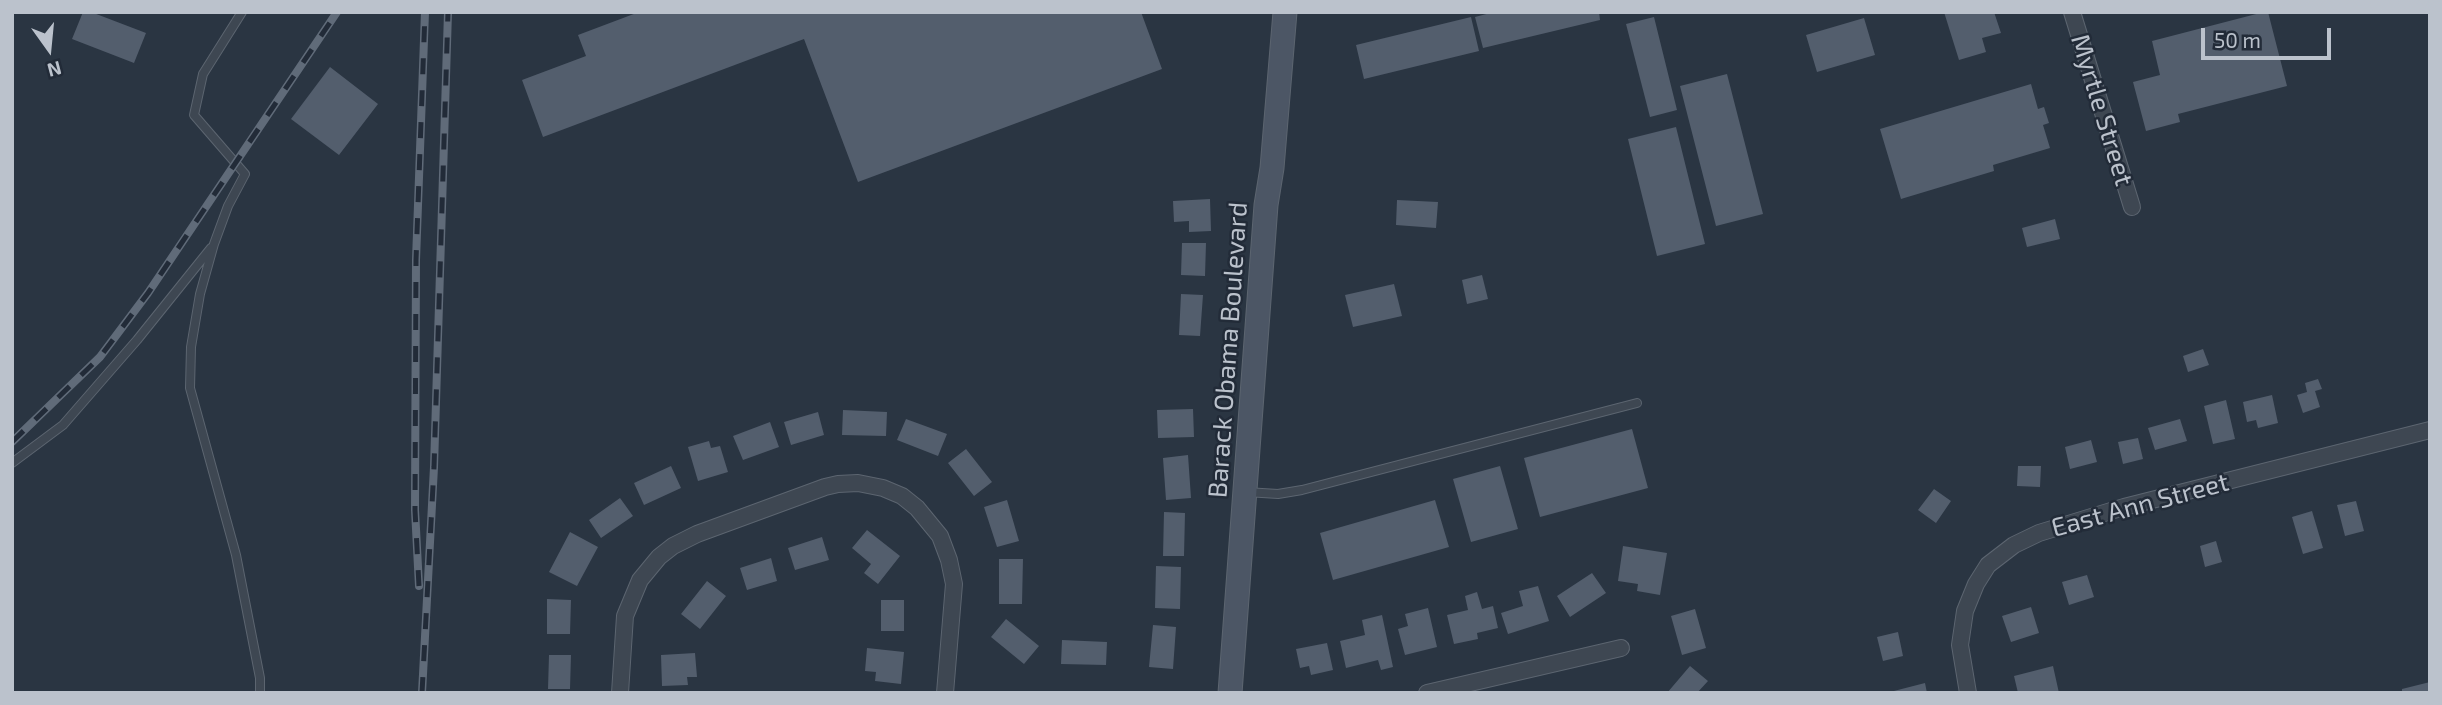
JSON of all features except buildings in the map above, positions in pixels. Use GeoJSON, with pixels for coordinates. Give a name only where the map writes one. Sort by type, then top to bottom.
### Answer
{"type":"FeatureCollection","features":[{"type":"Feature","properties":{"kind":"main road","name":"Barack Obama Boulevard"},"geometry":{"type":"LineString","coordinates":[[1230,693],[1266,205],[1272,168],[1285,12]]}},
{"type":"Feature","properties":{"kind":"street","name":"Myrtle Street"},"geometry":{"type":"LineString","coordinates":[[2072,12],[2132,207]]}},
{"type":"Feature","properties":{"kind":"street","name":"East Ann Street"},"geometry":{"type":"LineString","coordinates":[[1968,693],[1959,645],[1965,611],[1976,584],[1988,565],[2014,545],[2039,533],[2124,507],[2430,429]]}},
{"type":"Feature","properties":{"kind":"street"},"geometry":{"type":"LineString","coordinates":[[620,693],[625,615],[640,580],[659,557],[673,546],[722,524],[825,487],[858,483],[883,488],[901,496],[916,508],[940,537],[954,584],[945,693]]}},
{"type":"Feature","properties":{"kind":"street"},"geometry":{"type":"LineString","coordinates":[[1427,693],[1621,648]]}},
{"type":"Feature","properties":{"kind":"lane"},"geometry":{"type":"LineString","coordinates":[[242,12],[203,74],[194,115],[245,174],[228,206],[200,294],[191,347],[190,388],[236,555],[260,678],[260,693]]}},
{"type":"Feature","properties":{"kind":"lane"},"geometry":{"type":"LineString","coordinates":[[12,463],[63,425],[137,340],[214,244]]}},
{"type":"Feature","properties":{"kind":"lane"},"geometry":{"type":"LineString","coordinates":[[1245,492],[1278,494],[1302,490],[1637,403]]}},
{"type":"Feature","properties":{"kind":"railway"},"geometry":{"type":"LineString","coordinates":[[12,442],[100,357],[148,293],[337,12]]}},
{"type":"Feature","properties":{"kind":"railway"},"geometry":{"type":"LineString","coordinates":[[419,586],[415,510],[416,260],[425,12]]}},
{"type":"Feature","properties":{"kind":"railway"},"geometry":{"type":"LineString","coordinates":[[422,693],[434,467],[448,12]]}}]}
